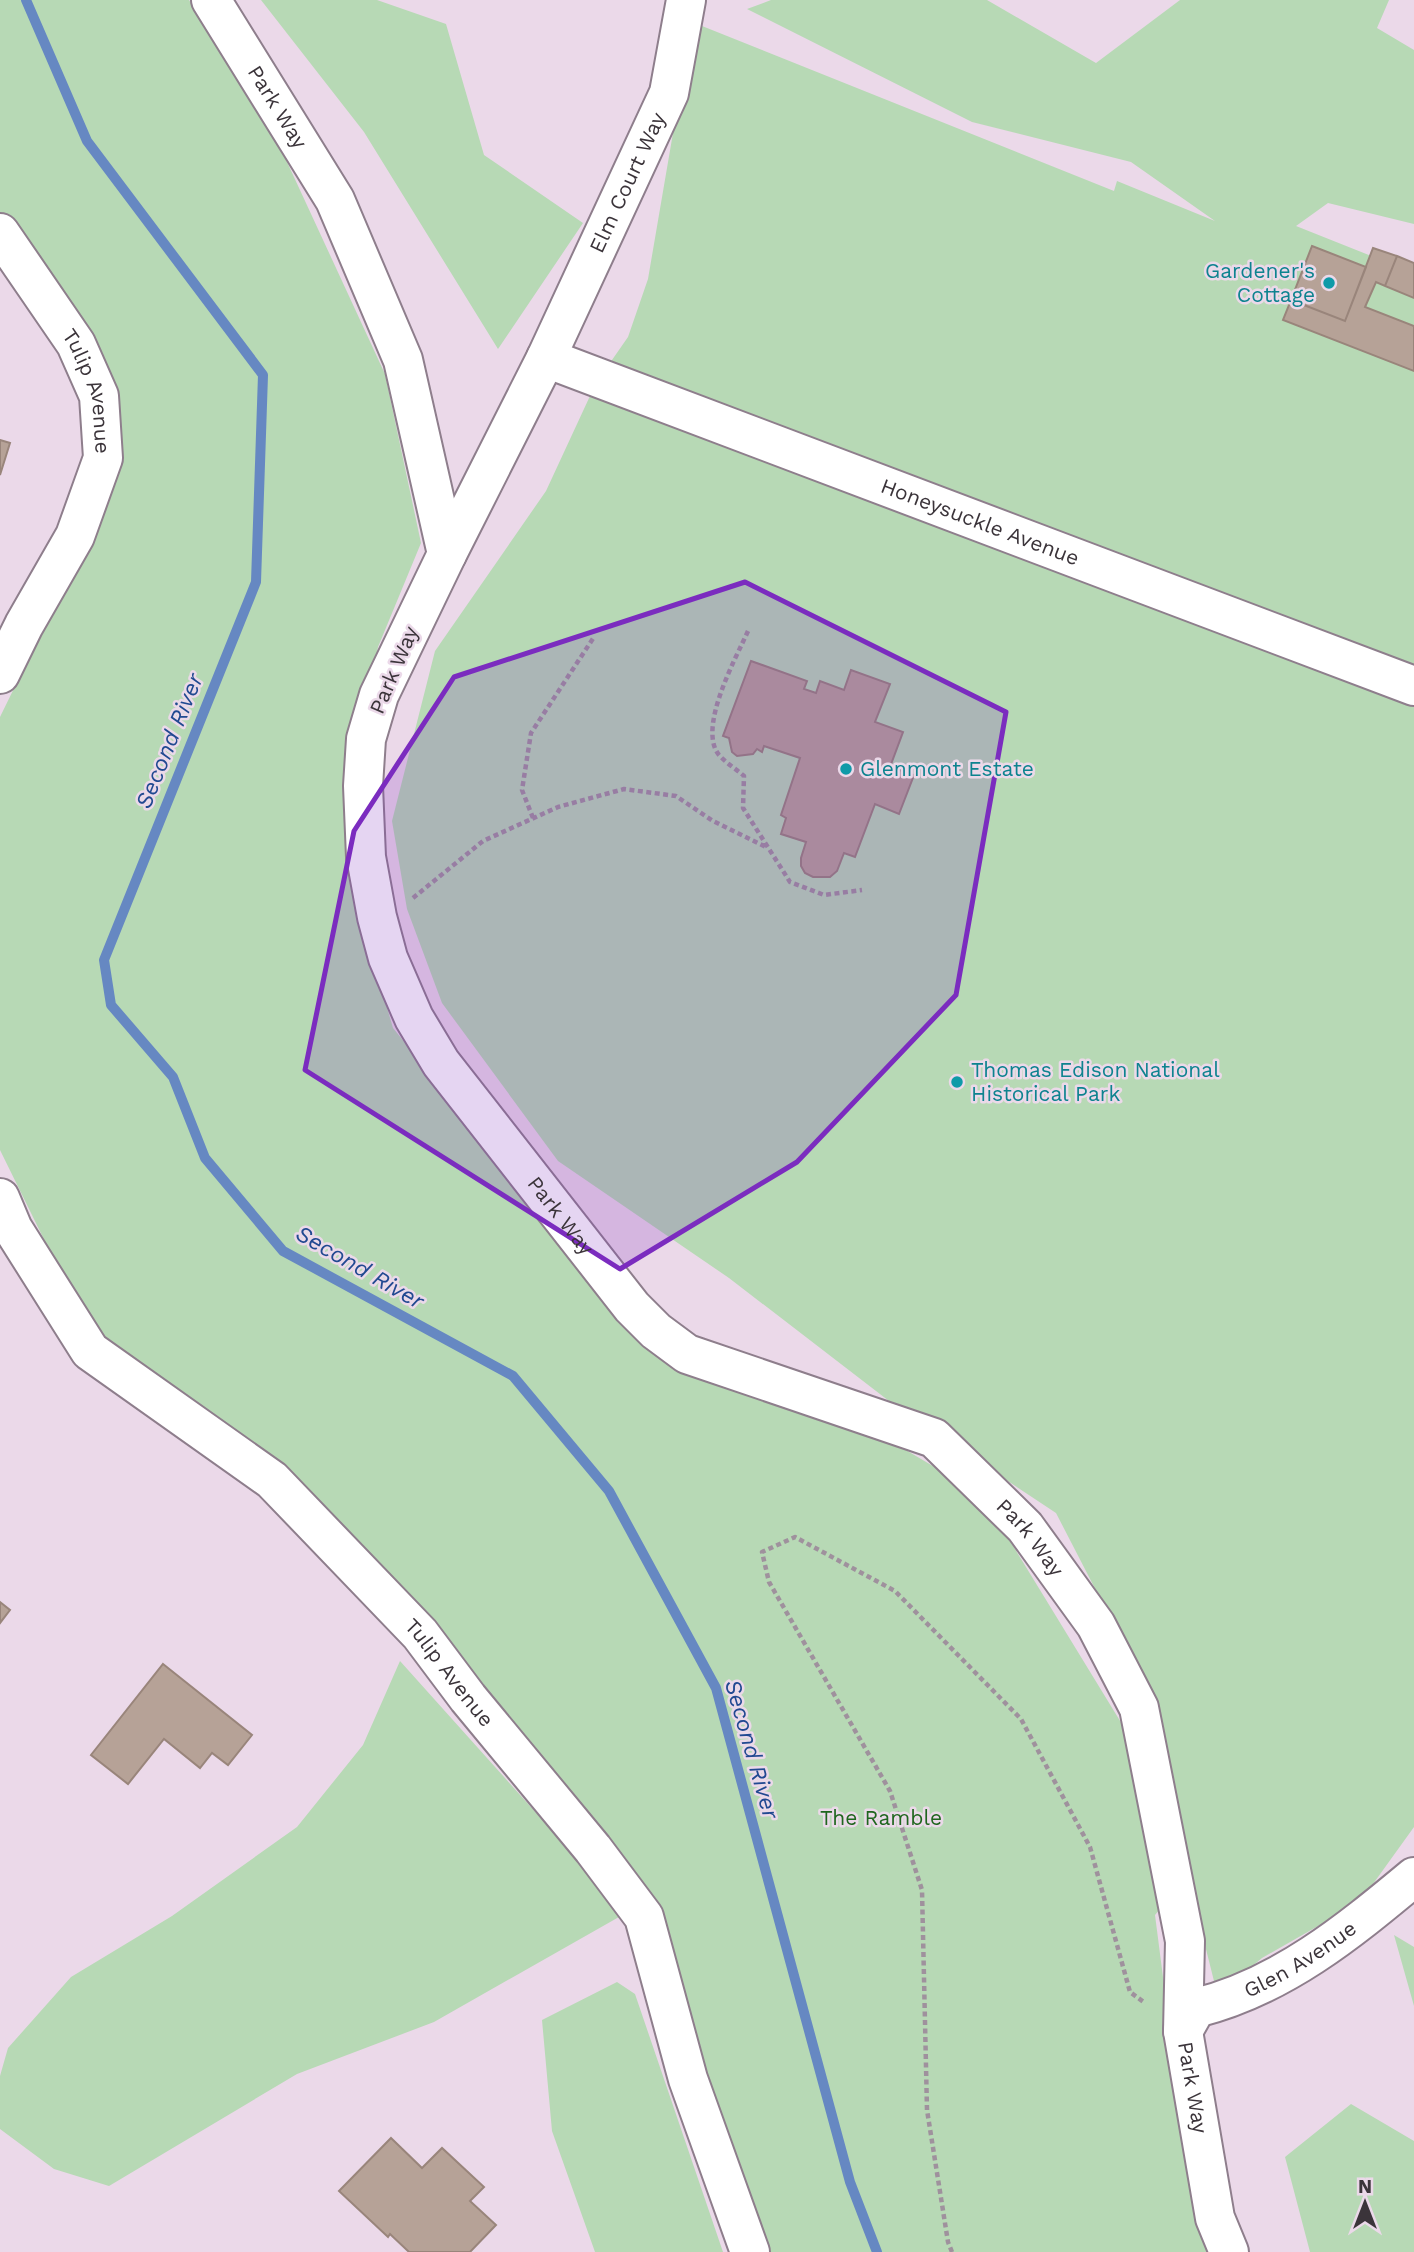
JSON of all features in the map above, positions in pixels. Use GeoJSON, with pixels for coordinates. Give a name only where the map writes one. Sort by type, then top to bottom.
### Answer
{"type":"FeatureCollection","features":[{"type":"Feature","properties":{"kind":"street","name":"Park Way"},"geometry":{"type":"LineString","coordinates":[[211,0],[335,200],[346,224],[403,359],[447,554],[379,695],[366,738],[363,786],[366,857],[388,958],[414,1018],[441,1063],[632,1307],[656,1331],[687,1354],[934,1438],[1025,1527],[1096,1625],[1139,1708],[1185,1941],[1183,2031],[1215,2218],[1228,2252]]}},
{"type":"Feature","properties":{"kind":"street","name":"Elm Court Way"},"geometry":{"type":"LineString","coordinates":[[447,554],[547,358],[669,93],[686,0]]}},
{"type":"Feature","properties":{"kind":"street","name":"Tulip Avenue"},"geometry":{"type":"LineString","coordinates":[[0,233],[76,344],[99,396],[103,458],[75,536],[0,674]]}},
{"type":"Feature","properties":{"kind":"street","name":"Honeysuckle Avenue"},"geometry":{"type":"LineString","coordinates":[[547,358],[1414,686]]}},
{"type":"Feature","properties":{"kind":"street","name":"Tulip Avenue"},"geometry":{"type":"LineString","coordinates":[[4,1219],[90,1351],[272,1480],[420,1634],[468,1698],[593,1849],[643,1917],[688,2080],[750,2252]]}},
{"type":"Feature","properties":{"kind":"street","name":"Glen Avenue"},"geometry":{"type":"LineString","coordinates":[[1183,2031],[1196,2008],[1230,2000],[1282,1973],[1325,1947],[1414,1877]]}},
{"type":"Feature","properties":{"kind":"path"},"geometry":{"type":"LineString","coordinates":[[748,631],[716,707],[711,733],[717,753],[744,776],[743,808],[790,882],[824,895],[862,890]]}},
{"type":"Feature","properties":{"kind":"path"},"geometry":{"type":"LineString","coordinates":[[533,818],[522,790],[531,733],[594,637]]}},
{"type":"Feature","properties":{"kind":"path"},"geometry":{"type":"LineString","coordinates":[[379,925],[483,841],[558,807],[624,789],[676,796],[713,821],[766,847]]}},
{"type":"Feature","properties":{"kind":"path"},"geometry":{"type":"LineString","coordinates":[[952,2252],[948,2242],[927,2110],[922,1890],[890,1791],[769,1582],[762,1552],[795,1537],[895,1591],[1021,1719],[1090,1847],[1130,1992],[1183,2031]]}},
{"type":"Feature","properties":{"kind":"highlighted area"},"geometry":{"type":"Polygon","coordinates":[[[745,582],[1006,712],[956,995],[797,1162],[620,1269],[305,1070],[354,831],[454,677],[745,582]]]}},
{"type":"Feature","properties":{"kind":"green space","name":"The Ramble"},"geometry":{"type":"Polygon","coordinates":[[[0,0],[189,0],[269,123],[385,374],[421,543],[378,647],[355,777],[355,898],[393,1028],[655,1351],[877,1433],[982,1495],[1125,1729],[1138,1809],[1161,1908],[1155,1915],[1193,2210],[1211,2252],[766,2252],[667,1958],[319,1516],[107,1345],[62,1276],[0,1150],[0,717],[116,480],[105,371],[0,213],[0,0]]]}},
{"type":"Feature","properties":{"kind":"green space"},"geometry":{"type":"Polygon","coordinates":[[[261,0],[377,0],[446,24],[484,155],[583,223],[498,349],[364,132],[261,0]]]}},
{"type":"Feature","properties":{"kind":"green space","name":"Thomas Edison National Historical Park"},"geometry":{"type":"Polygon","coordinates":[[[771,0],[987,0],[1096,63],[1180,0],[1389,0],[1377,28],[1414,50],[1414,224],[1328,203],[1296,226],[1414,273],[1414,1827],[1360,1902],[1262,1958],[1226,1988],[1215,1985],[1135,1666],[1056,1513],[902,1411],[729,1278],[558,1161],[442,1003],[407,909],[392,821],[435,651],[546,491],[596,383],[628,337],[648,279],[692,22],[1114,191],[1117,181],[1215,221],[1131,162],[972,122],[747,9],[771,0]]]}},
{"type":"Feature","properties":{"kind":"green space"},"geometry":{"type":"Polygon","coordinates":[[[400,1661],[626,1913],[434,2022],[297,2074],[109,2186],[54,2169],[0,2129],[0,2076],[8,2048],[71,1977],[172,1916],[297,1827],[363,1745],[400,1661]]]}},
{"type":"Feature","properties":{"kind":"green space"},"geometry":{"type":"Polygon","coordinates":[[[1394,1935],[1414,1947],[1414,2006],[1394,1935]]]}},
{"type":"Feature","properties":{"kind":"green space"},"geometry":{"type":"Polygon","coordinates":[[[617,1982],[635,1994],[723,2252],[595,2252],[552,2131],[542,2020],[617,1982]]]}},
{"type":"Feature","properties":{"kind":"green space"},"geometry":{"type":"Polygon","coordinates":[[[1351,2104],[1414,2141],[1414,2252],[1310,2252],[1285,2157],[1351,2104]]]}},
{"type":"Feature","properties":{"kind":"building","name":"Gardener's Cottage"},"geometry":{"type":"Polygon","coordinates":[[[1312,246],[1366,267],[1345,321],[1291,300],[1312,246]]]}},
{"type":"Feature","properties":{"kind":"building"},"geometry":{"type":"Polygon","coordinates":[[[1373,248],[1397,256],[1385,286],[1376,282],[1365,307],[1414,326],[1414,371],[1283,320],[1291,300],[1345,321],[1373,248]]]}},
{"type":"Feature","properties":{"kind":"building"},"geometry":{"type":"Polygon","coordinates":[[[1397,256],[1414,263],[1414,298],[1385,286],[1397,256]]]}},
{"type":"Feature","properties":{"kind":"building"},"geometry":{"type":"Polygon","coordinates":[[[0,440],[10,443],[0,475],[0,440]]]}},
{"type":"Feature","properties":{"kind":"building","name":"Glenmont Estate"},"geometry":{"type":"Polygon","coordinates":[[[751,661],[807,681],[804,689],[816,693],[820,681],[844,690],[851,670],[890,684],[875,722],[903,732],[890,767],[914,775],[899,814],[875,804],[855,857],[844,853],[837,871],[830,877],[813,877],[805,873],[801,858],[806,842],[781,834],[786,818],[781,815],[800,758],[764,746],[762,752],[757,749],[753,754],[737,756],[732,752],[729,738],[723,736],[751,661]]]}},
{"type":"Feature","properties":{"kind":"building"},"geometry":{"type":"Polygon","coordinates":[[[0,1602],[10,1610],[0,1623],[0,1602]]]}},
{"type":"Feature","properties":{"kind":"building"},"geometry":{"type":"Polygon","coordinates":[[[163,1664],[252,1735],[228,1765],[212,1753],[200,1768],[164,1739],[128,1784],[91,1755],[163,1664]]]}},
{"type":"Feature","properties":{"kind":"building"},"geometry":{"type":"Polygon","coordinates":[[[391,2138],[422,2168],[442,2148],[484,2187],[470,2201],[496,2225],[470,2252],[409,2252],[390,2234],[388,2237],[339,2191],[391,2138]]]}},
{"type":"Feature","properties":{"kind":"waterway","name":"Second River"},"geometry":{"type":"LineString","coordinates":[[26,0],[87,141],[263,375],[256,582],[104,960],[111,1005],[173,1077],[205,1158],[283,1251],[513,1376],[609,1491],[716,1688],[850,2182],[877,2252]]}},
{"type":"Feature","properties":{"kind":"place","name":"Gardener's Cottage"},"geometry":{"type":"Point","coordinates":[1329,283]}},
{"type":"Feature","properties":{"kind":"place","name":"Glenmont Estate"},"geometry":{"type":"Point","coordinates":[846,769]}},
{"type":"Feature","properties":{"kind":"place","name":"Thomas Edison National Historical Park"},"geometry":{"type":"Point","coordinates":[957,1082]}}]}
